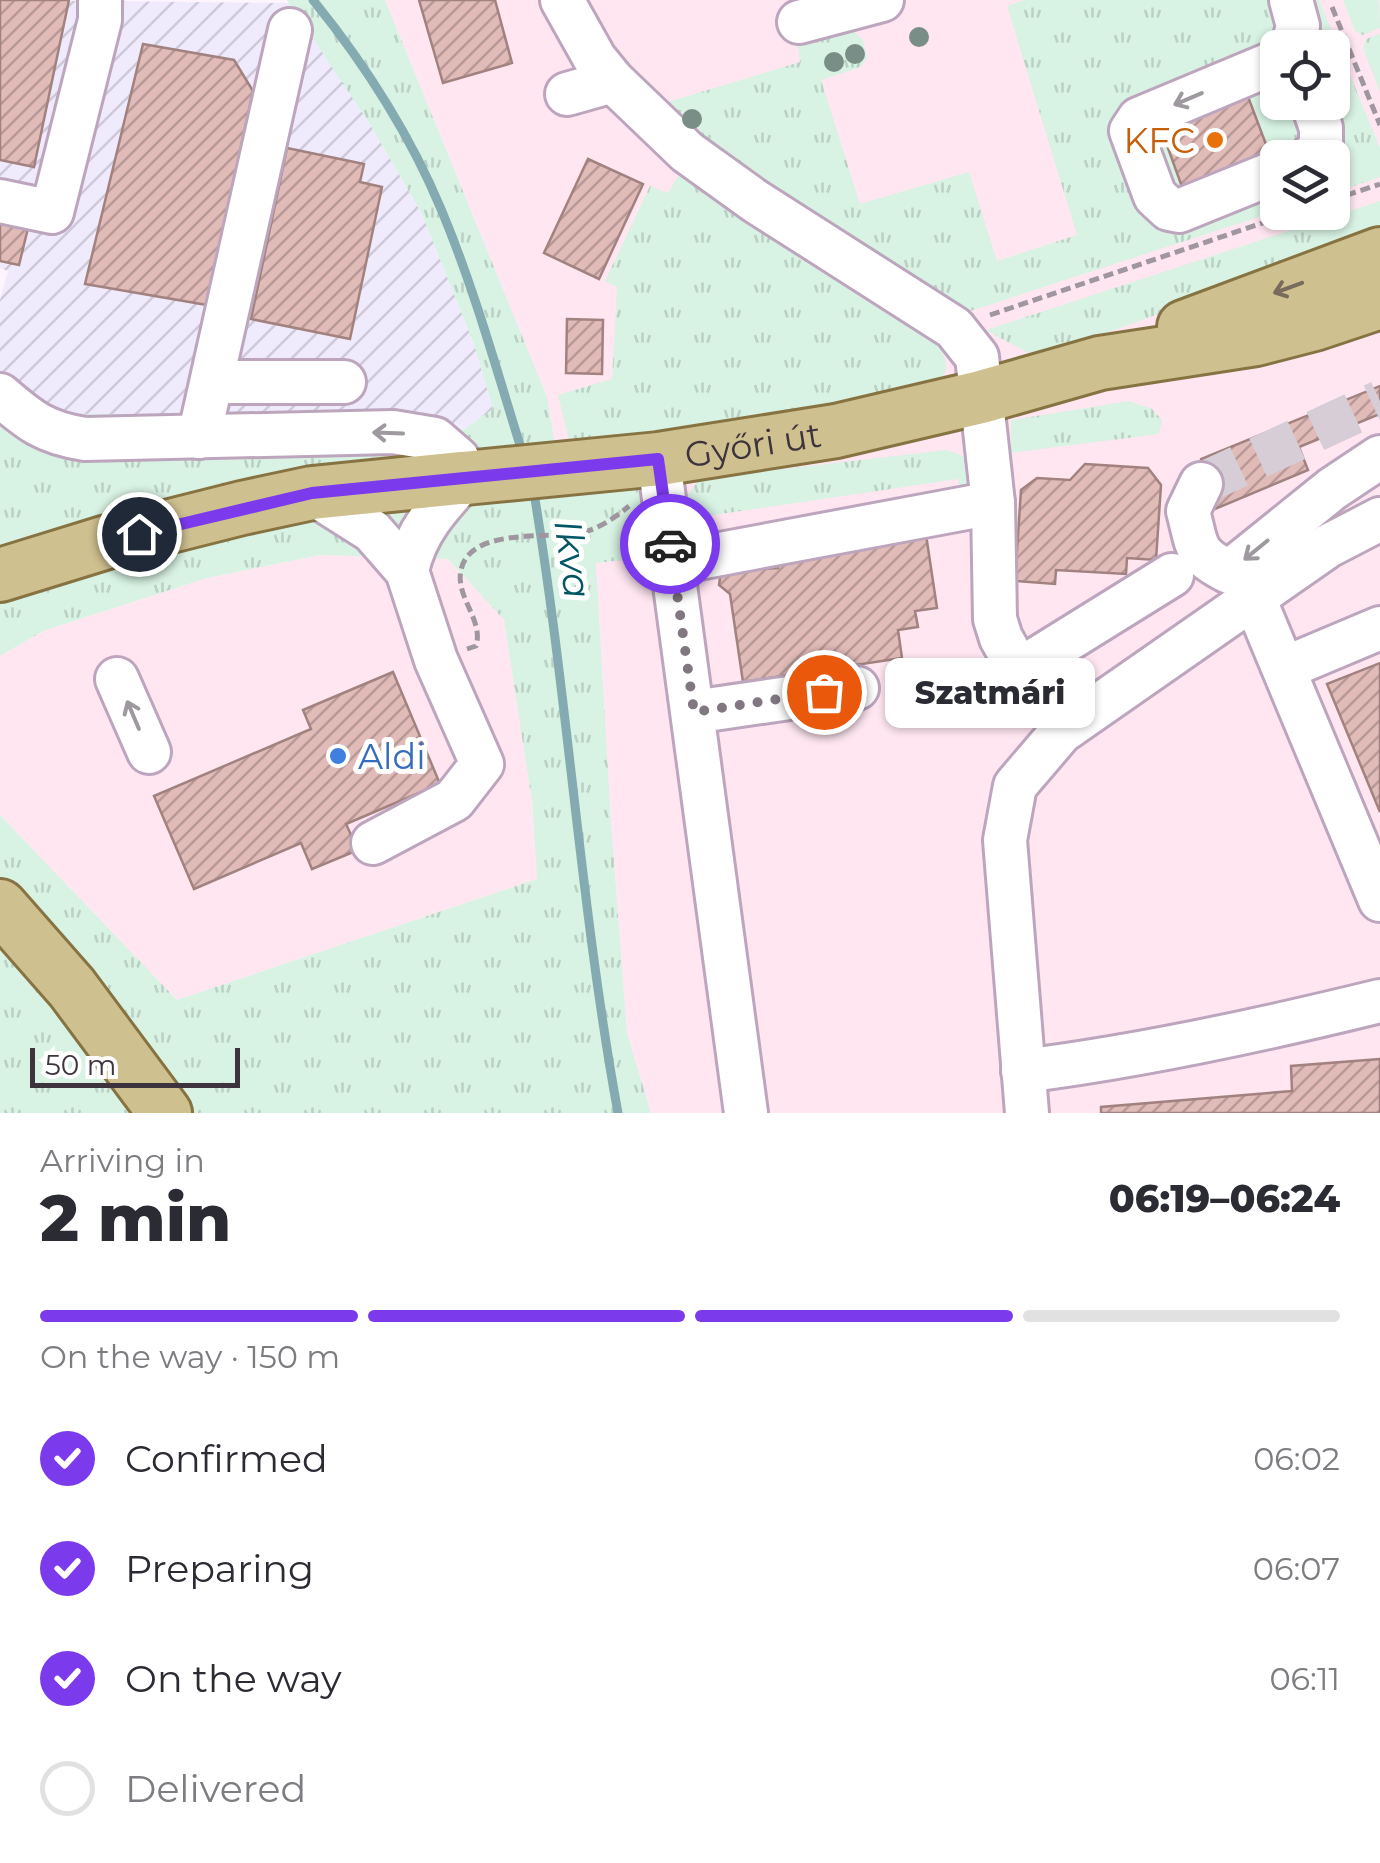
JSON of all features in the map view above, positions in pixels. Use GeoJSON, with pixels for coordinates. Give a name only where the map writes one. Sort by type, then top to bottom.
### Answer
{"type":"FeatureCollection","features":[{"type":"Feature","properties":{"kind":"main road","name":"Győri út"},"geometry":{"type":"LineString","coordinates":[[1100,363],[1177,329],[1380,254]]}},
{"type":"Feature","properties":{"kind":"main road","name":"Győri út"},"geometry":{"type":"LineString","coordinates":[[0,575],[107,542],[312,493],[573,469],[660,469],[981,397],[1100,363],[1256,338],[1380,302]]}},
{"type":"Feature","properties":{"kind":"main road","name":"Győri út"},"geometry":{"type":"LineString","coordinates":[[0,614],[107,542]]}},
{"type":"Feature","properties":{"kind":"main road"},"geometry":{"type":"LineString","coordinates":[[0,906],[72,988],[164,1113]]}},
{"type":"Feature","properties":{"kind":"street"},"geometry":{"type":"LineString","coordinates":[[0,200],[59,214],[100,20],[100,0]]}},
{"type":"Feature","properties":{"kind":"street"},"geometry":{"type":"LineString","coordinates":[[562,0],[596,59],[654,124],[713,173],[954,328],[977,357],[993,503],[995,619],[1018,670],[1172,576]]}},
{"type":"Feature","properties":{"kind":"street"},"geometry":{"type":"LineString","coordinates":[[1291,0],[1297,30]]}},
{"type":"Feature","properties":{"kind":"street"},"geometry":{"type":"LineString","coordinates":[[799,22],[868,2]]}},
{"type":"Feature","properties":{"kind":"street"},"geometry":{"type":"LineString","coordinates":[[200,437],[290,30]]}},
{"type":"Feature","properties":{"kind":"street"},"geometry":{"type":"LineString","coordinates":[[1260,68],[1139,119],[1131,131],[1156,196],[1168,209],[1179,211],[1260,178]]}},
{"type":"Feature","properties":{"kind":"street"},"geometry":{"type":"LineString","coordinates":[[567,94],[613,81]]}},
{"type":"Feature","properties":{"kind":"street"},"geometry":{"type":"LineString","coordinates":[[212,382],[344,382]]}},
{"type":"Feature","properties":{"kind":"street"},"geometry":{"type":"LineString","coordinates":[[0,395],[31,422],[56,434],[85,439],[393,432],[435,438],[458,459],[470,477],[436,510],[412,546],[407,571]]}},
{"type":"Feature","properties":{"kind":"street"},"geometry":{"type":"LineString","coordinates":[[1201,484],[1188,510],[1198,546],[1204,559],[1230,572],[1332,489],[1380,457]]}},
{"type":"Feature","properties":{"kind":"street"},"geometry":{"type":"LineString","coordinates":[[660,469],[746,1113]]}},
{"type":"Feature","properties":{"kind":"street"},"geometry":{"type":"LineString","coordinates":[[312,493],[372,531],[407,571],[436,660],[482,764],[454,800],[372,843]]}},
{"type":"Feature","properties":{"kind":"street"},"geometry":{"type":"LineString","coordinates":[[672,562],[993,503]]}},
{"type":"Feature","properties":{"kind":"street"},"geometry":{"type":"LineString","coordinates":[[1027,1113],[1005,840],[1015,786],[1061,732],[1328,546],[1380,519]]}},
{"type":"Feature","properties":{"kind":"street"},"geometry":{"type":"LineString","coordinates":[[1254,598],[1380,900]]}},
{"type":"Feature","properties":{"kind":"street"},"geometry":{"type":"LineString","coordinates":[[1285,668],[1380,628]]}},
{"type":"Feature","properties":{"kind":"street"},"geometry":{"type":"LineString","coordinates":[[117,679],[149,752]]}},
{"type":"Feature","properties":{"kind":"street"},"geometry":{"type":"LineString","coordinates":[[694,712],[857,688]]}},
{"type":"Feature","properties":{"kind":"street"},"geometry":{"type":"LineString","coordinates":[[1023,1071],[1207,1040],[1380,1002]]}},
{"type":"Feature","properties":{"kind":"path"},"geometry":{"type":"LineString","coordinates":[[1329,0],[1380,125]]}},
{"type":"Feature","properties":{"kind":"path"},"geometry":{"type":"LineString","coordinates":[[1350,194],[1380,184]]}},
{"type":"Feature","properties":{"kind":"path"},"geometry":{"type":"LineString","coordinates":[[954,328],[1260,224]]}},
{"type":"Feature","properties":{"kind":"path"},"geometry":{"type":"LineString","coordinates":[[436,660],[476,646],[479,634],[460,581],[466,558],[474,548],[510,538],[580,533],[598,527],[622,512],[660,469]]}},
{"type":"Feature","properties":{"kind":"shaded area"},"geometry":{"type":"Polygon","coordinates":[[[0,0],[290,3],[370,124],[422,214],[474,344],[493,409],[463,430],[433,414],[50,414],[0,371],[0,300],[8,271],[0,268],[0,0]]]}},
{"type":"Feature","properties":{"kind":"shaded area"},"geometry":{"type":"Polygon","coordinates":[[[385,0],[1380,0],[1380,1113],[651,1113],[627,1033],[596,562],[658,556],[555,444],[547,397],[385,0]]]}},
{"type":"Feature","properties":{"kind":"shaded area"},"geometry":{"type":"Polygon","coordinates":[[[320,555],[448,559],[504,620],[532,802],[537,879],[177,1000],[0,815],[0,656],[43,631],[207,578],[320,555]]]}},
{"type":"Feature","properties":{"kind":"green space"},"geometry":{"type":"Polygon","coordinates":[[[287,0],[385,0],[547,397],[555,444],[570,445],[558,395],[612,379],[617,287],[605,281],[650,186],[668,193],[681,172],[932,335],[944,355],[943,377],[927,388],[895,398],[803,417],[642,441],[659,556],[596,563],[627,1033],[651,1113],[0,1113],[0,815],[177,1000],[537,879],[532,802],[504,620],[448,559],[320,555],[207,578],[43,631],[0,656],[0,371],[50,414],[433,414],[463,430],[493,409],[474,344],[422,214],[370,124],[287,0]]]}},
{"type":"Feature","properties":{"kind":"green space"},"geometry":{"type":"Polygon","coordinates":[[[1025,0],[1319,0],[1331,30],[1260,30],[1260,120],[1350,120],[1350,75],[1380,148],[1380,177],[1350,187],[1350,140],[1260,140],[1260,217],[958,315],[760,189],[661,104],[800,62],[798,45],[852,30],[863,40],[867,58],[861,67],[821,80],[860,204],[969,172],[997,261],[1077,235],[1007,6],[1025,0]]]}},
{"type":"Feature","properties":{"kind":"green space"},"geometry":{"type":"Polygon","coordinates":[[[1343,0],[1379,0],[1380,28],[1363,35],[1355,31],[1343,0]]]}},
{"type":"Feature","properties":{"kind":"green space"},"geometry":{"type":"Polygon","coordinates":[[[1380,34],[1380,92],[1363,48],[1366,39],[1380,34]]]}},
{"type":"Feature","properties":{"kind":"green space"},"geometry":{"type":"Polygon","coordinates":[[[1380,201],[1380,235],[1058,350],[1032,355],[986,330],[1291,230],[1350,230],[1350,211],[1380,201]]]}},
{"type":"Feature","properties":{"kind":"green space"},"geometry":{"type":"Polygon","coordinates":[[[1129,401],[1152,409],[1162,420],[1159,434],[1011,453],[1011,420],[1129,401]]]}},
{"type":"Feature","properties":{"kind":"green space"},"geometry":{"type":"Polygon","coordinates":[[[946,450],[968,459],[976,472],[977,479],[961,498],[958,479],[680,520],[683,503],[699,479],[946,450]]]}},
{"type":"Feature","properties":{"kind":"building"},"geometry":{"type":"Polygon","coordinates":[[[0,0],[69,0],[34,167],[0,160],[0,0]]]}},
{"type":"Feature","properties":{"kind":"building"},"geometry":{"type":"Polygon","coordinates":[[[419,0],[495,0],[512,63],[443,83],[419,0]]]}},
{"type":"Feature","properties":{"kind":"building"},"geometry":{"type":"Polygon","coordinates":[[[143,44],[234,60],[253,91],[207,305],[85,284],[143,44]]]}},
{"type":"Feature","properties":{"kind":"building","name":"KFC"},"geometry":{"type":"Polygon","coordinates":[[[1247,94],[1264,140],[1260,140],[1260,159],[1182,187],[1160,126],[1247,94]]]}},
{"type":"Feature","properties":{"kind":"building"},"geometry":{"type":"Polygon","coordinates":[[[287,148],[364,164],[360,182],[382,187],[350,339],[251,319],[287,148]]]}},
{"type":"Feature","properties":{"kind":"building"},"geometry":{"type":"Polygon","coordinates":[[[588,159],[643,184],[599,279],[544,253],[588,159]]]}},
{"type":"Feature","properties":{"kind":"building"},"geometry":{"type":"Polygon","coordinates":[[[0,218],[29,224],[19,265],[0,261],[0,218]]]}},
{"type":"Feature","properties":{"kind":"building"},"geometry":{"type":"Polygon","coordinates":[[[567,319],[603,320],[602,374],[566,373],[567,319]]]}},
{"type":"Feature","properties":{"kind":"building"},"geometry":{"type":"Polygon","coordinates":[[[1380,386],[1380,414],[1299,447],[1308,470],[1203,514],[1201,459],[1380,386]]]}},
{"type":"Feature","properties":{"kind":"building"},"geometry":{"type":"Polygon","coordinates":[[[1085,464],[1148,468],[1161,485],[1156,560],[1127,558],[1126,574],[1056,570],[1055,584],[1015,581],[1021,490],[1037,478],[1070,480],[1085,464]]]}},
{"type":"Feature","properties":{"kind":"building"},"geometry":{"type":"Polygon","coordinates":[[[925,528],[937,608],[915,611],[918,627],[898,630],[902,658],[743,682],[730,594],[719,585],[721,571],[778,568],[776,550],[925,528]]]}},
{"type":"Feature","properties":{"kind":"building"},"geometry":{"type":"Polygon","coordinates":[[[1380,663],[1380,812],[1327,684],[1380,663]]]}},
{"type":"Feature","properties":{"kind":"building","name":"Aldi"},"geometry":{"type":"Polygon","coordinates":[[[393,672],[440,784],[346,824],[358,850],[312,869],[301,843],[194,889],[154,796],[311,729],[303,710],[393,672]]]}},
{"type":"Feature","properties":{"kind":"building"},"geometry":{"type":"Polygon","coordinates":[[[1380,1059],[1380,1113],[1101,1113],[1101,1107],[1292,1091],[1291,1066],[1380,1059]]]}},
{"type":"Feature","properties":{"kind":"waterway","name":"Ikva"},"geometry":{"type":"LineString","coordinates":[[313,0],[384,100],[429,181],[465,270],[524,458]]}},
{"type":"Feature","properties":{"kind":"waterway","name":"Ikva"},"geometry":{"type":"LineString","coordinates":[[533,487],[618,1113]]}},
{"type":"Feature","properties":{"kind":"tunnel"},"geometry":{"type":"LineString","coordinates":[[1201,484],[1380,401]]}},
{"type":"Feature","properties":{"kind":"way so far"},"geometry":{"type":"LineString","coordinates":[[670,544],[694,712],[824,692]]}},
{"type":"Feature","properties":{"kind":"place","name":"KFC"},"geometry":{"type":"Point","coordinates":[1215,140]}},
{"type":"Feature","properties":{"kind":"place","name":"Szatmári"},"geometry":{"type":"Point","coordinates":[824,692]}},
{"type":"Feature","properties":{"kind":"place","name":"Aldi"},"geometry":{"type":"Point","coordinates":[338,756]}},
{"type":"Feature","properties":{"kind":"route"},"geometry":{"type":"LineString","coordinates":[[139,534],[312,493],[658,459],[670,544]]}}]}
